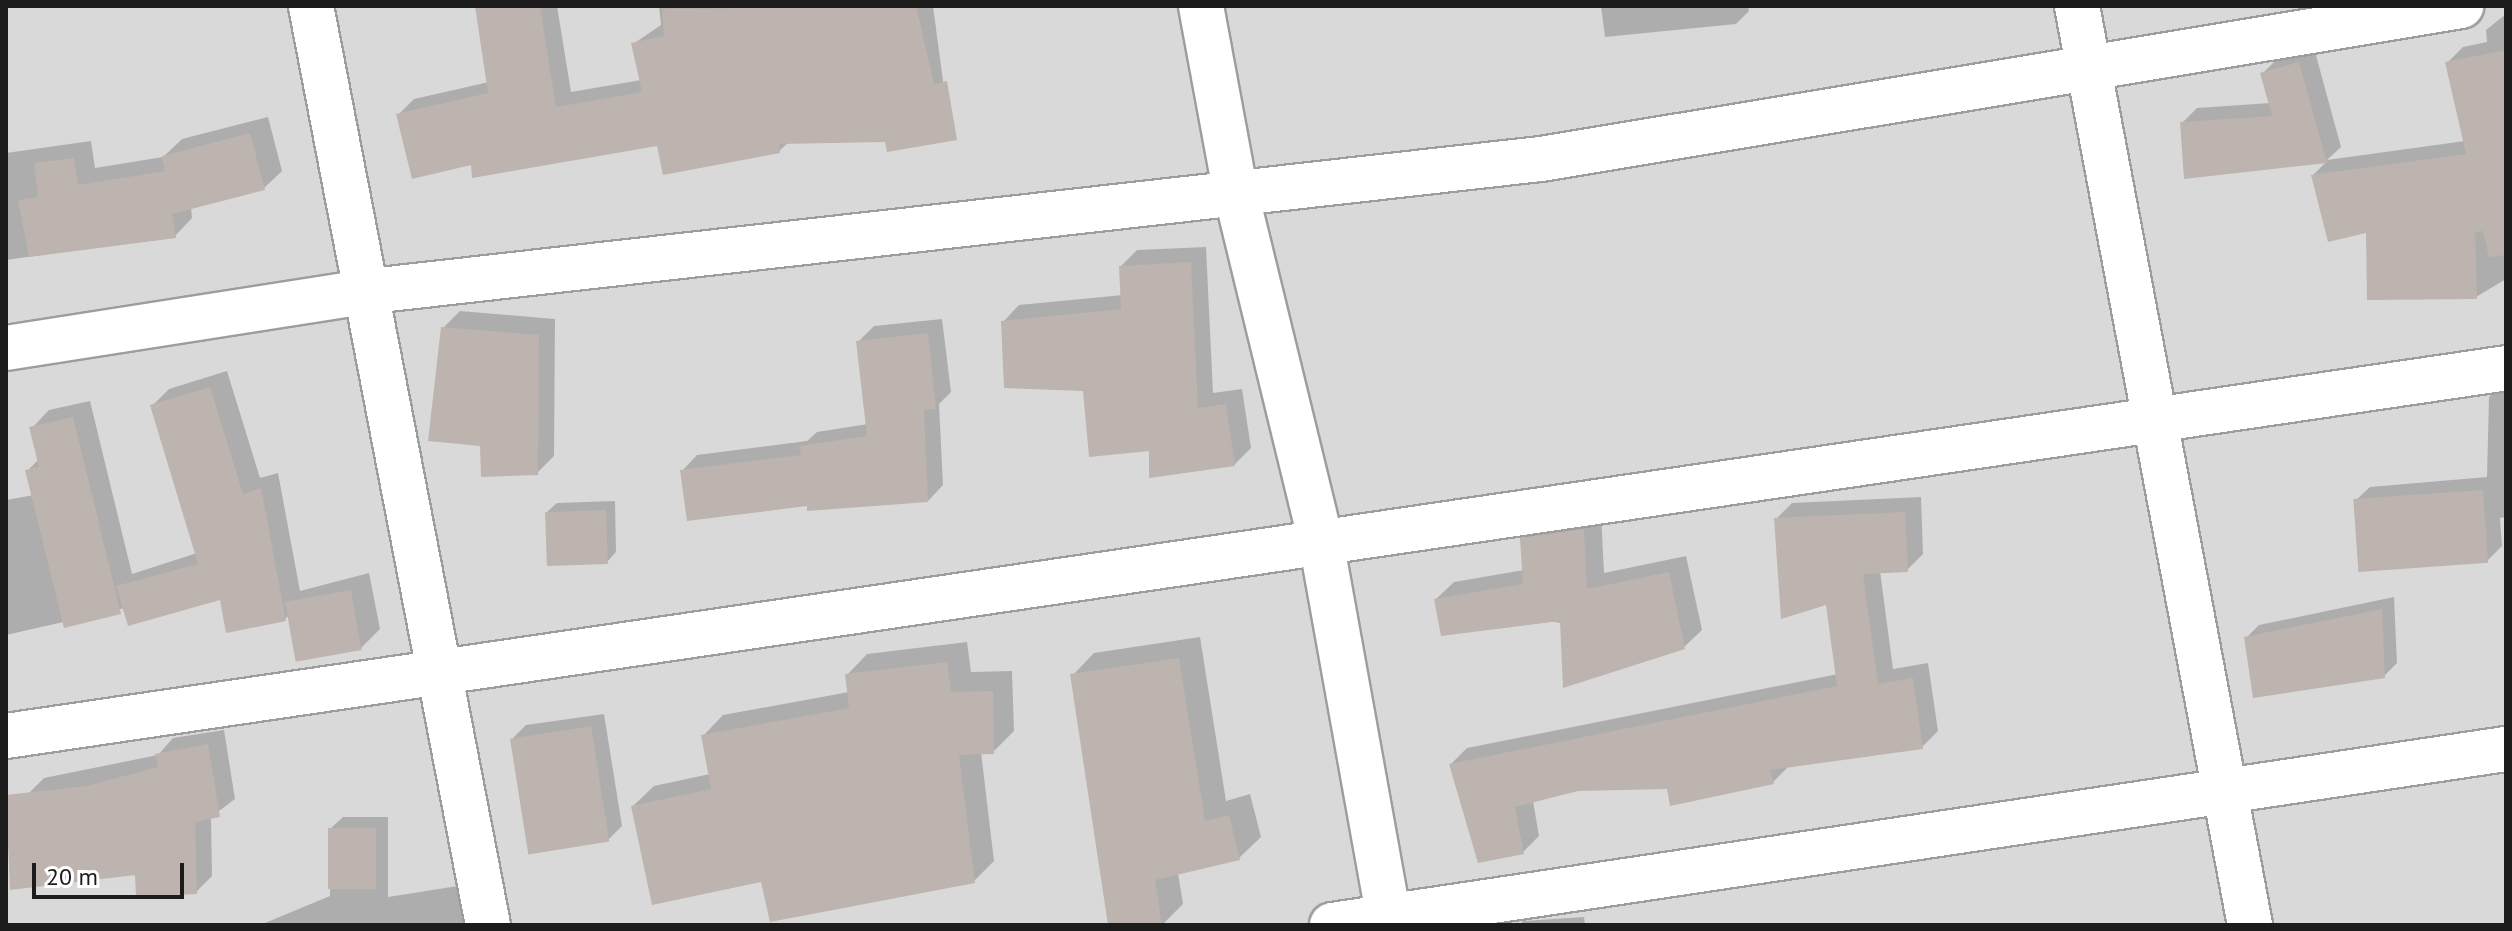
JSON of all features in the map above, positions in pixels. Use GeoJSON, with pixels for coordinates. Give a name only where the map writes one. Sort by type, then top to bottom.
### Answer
{"type":"FeatureCollection","features":[{"type":"Feature","properties":{"kind":"street"},"geometry":{"type":"LineString","coordinates":[[311,6],[362,292],[488,925]]}},
{"type":"Feature","properties":{"kind":"street"},"geometry":{"type":"LineString","coordinates":[[1201,6],[1235,189],[1321,541],[1390,921]]}},
{"type":"Feature","properties":{"kind":"street"},"geometry":{"type":"LineString","coordinates":[[2077,6],[2250,925]]}},
{"type":"Feature","properties":{"kind":"street"},"geometry":{"type":"LineString","coordinates":[[6,348],[362,292],[1235,189],[1541,159],[2088,65],[2461,6]]}},
{"type":"Feature","properties":{"kind":"street"},"geometry":{"type":"LineString","coordinates":[[6,736],[435,670],[2154,423],[2506,368]]}},
{"type":"Feature","properties":{"kind":"street"},"geometry":{"type":"LineString","coordinates":[[1332,925],[1390,921],[2506,749]]}},
{"type":"Feature","properties":{"kind":"shaded area"},"geometry":{"type":"Polygon","coordinates":[[[6,6],[2506,6],[2506,925],[6,925],[6,6]]]}},
{"type":"Feature","properties":{"kind":"building"},"geometry":{"type":"Polygon","coordinates":[[[475,6],[540,6],[556,107],[642,92],[631,43],[664,36],[662,9],[916,6],[934,84],[947,81],[957,140],[887,152],[885,142],[779,144],[780,153],[663,175],[657,146],[472,178],[471,165],[412,179],[396,114],[488,93],[475,6]]]}},
{"type":"Feature","properties":{"kind":"building"},"geometry":{"type":"Polygon","coordinates":[[[2506,50],[2506,255],[2489,257],[2483,231],[2475,232],[2477,299],[2367,300],[2366,233],[2328,242],[2311,175],[2466,154],[2445,62],[2506,50]]]}},
{"type":"Feature","properties":{"kind":"building"},"geometry":{"type":"Polygon","coordinates":[[[2299,62],[2327,163],[2184,179],[2180,122],[2272,116],[2260,73],[2299,62]]]}},
{"type":"Feature","properties":{"kind":"building"},"geometry":{"type":"Polygon","coordinates":[[[250,133],[265,190],[172,214],[176,238],[29,257],[18,200],[38,197],[34,163],[74,158],[78,185],[165,171],[162,156],[250,133]]]}},
{"type":"Feature","properties":{"kind":"building"},"geometry":{"type":"Polygon","coordinates":[[[1191,262],[1198,408],[1226,404],[1235,466],[1149,478],[1149,451],[1089,457],[1083,391],[1004,388],[1001,321],[1121,309],[1119,266],[1191,262]]]}},
{"type":"Feature","properties":{"kind":"building"},"geometry":{"type":"Polygon","coordinates":[[[441,327],[539,335],[538,475],[481,477],[480,446],[428,441],[441,327]]]}},
{"type":"Feature","properties":{"kind":"building"},"geometry":{"type":"Polygon","coordinates":[[[928,333],[936,409],[924,410],[928,502],[807,511],[807,506],[687,521],[680,470],[801,455],[799,446],[867,436],[856,341],[928,333]]]}},
{"type":"Feature","properties":{"kind":"building"},"geometry":{"type":"Polygon","coordinates":[[[210,387],[243,494],[261,488],[286,621],[226,633],[220,600],[128,626],[116,586],[198,564],[150,405],[210,387]]]}},
{"type":"Feature","properties":{"kind":"building"},"geometry":{"type":"Polygon","coordinates":[[[73,417],[121,614],[64,628],[25,470],[39,467],[29,427],[73,417]]]}},
{"type":"Feature","properties":{"kind":"building"},"geometry":{"type":"Polygon","coordinates":[[[2483,490],[2488,563],[2358,572],[2353,499],[2483,490]]]}},
{"type":"Feature","properties":{"kind":"building"},"geometry":{"type":"Polygon","coordinates":[[[606,510],[608,564],[547,566],[545,512],[606,510]]]}},
{"type":"Feature","properties":{"kind":"building"},"geometry":{"type":"Polygon","coordinates":[[[1905,512],[1908,572],[1863,574],[1878,684],[1913,678],[1923,749],[1770,770],[1774,784],[1670,806],[1667,789],[1578,791],[1515,807],[1524,854],[1478,863],[1449,764],[1837,686],[1826,605],[1781,619],[1774,518],[1905,512]]]}},
{"type":"Feature","properties":{"kind":"building"},"geometry":{"type":"Polygon","coordinates":[[[1584,529],[1587,589],[1669,572],[1685,649],[1563,688],[1560,621],[1441,636],[1434,599],[1523,584],[1520,538],[1584,529]]]}},
{"type":"Feature","properties":{"kind":"building"},"geometry":{"type":"Polygon","coordinates":[[[351,590],[362,650],[296,662],[285,602],[351,590]]]}},
{"type":"Feature","properties":{"kind":"building"},"geometry":{"type":"Polygon","coordinates":[[[2382,609],[2385,678],[2253,698],[2244,637],[2382,609]]]}},
{"type":"Feature","properties":{"kind":"building"},"geometry":{"type":"Polygon","coordinates":[[[1179,658],[1205,821],[1229,815],[1240,860],[1155,880],[1162,925],[1108,925],[1070,674],[1179,658]]]}},
{"type":"Feature","properties":{"kind":"building"},"geometry":{"type":"Polygon","coordinates":[[[947,662],[951,692],[993,691],[994,754],[959,755],[975,883],[770,922],[761,882],[652,905],[631,806],[711,789],[701,735],[849,708],[845,674],[947,662]]]}},
{"type":"Feature","properties":{"kind":"building"},"geometry":{"type":"Polygon","coordinates":[[[591,726],[609,842],[528,854],[510,739],[591,726]]]}},
{"type":"Feature","properties":{"kind":"building"},"geometry":{"type":"Polygon","coordinates":[[[208,744],[220,817],[195,822],[197,894],[136,897],[135,875],[10,890],[6,795],[86,786],[158,767],[155,754],[208,744]]]}},
{"type":"Feature","properties":{"kind":"building"},"geometry":{"type":"Polygon","coordinates":[[[328,828],[376,828],[376,889],[328,889],[328,828]]]}}]}
